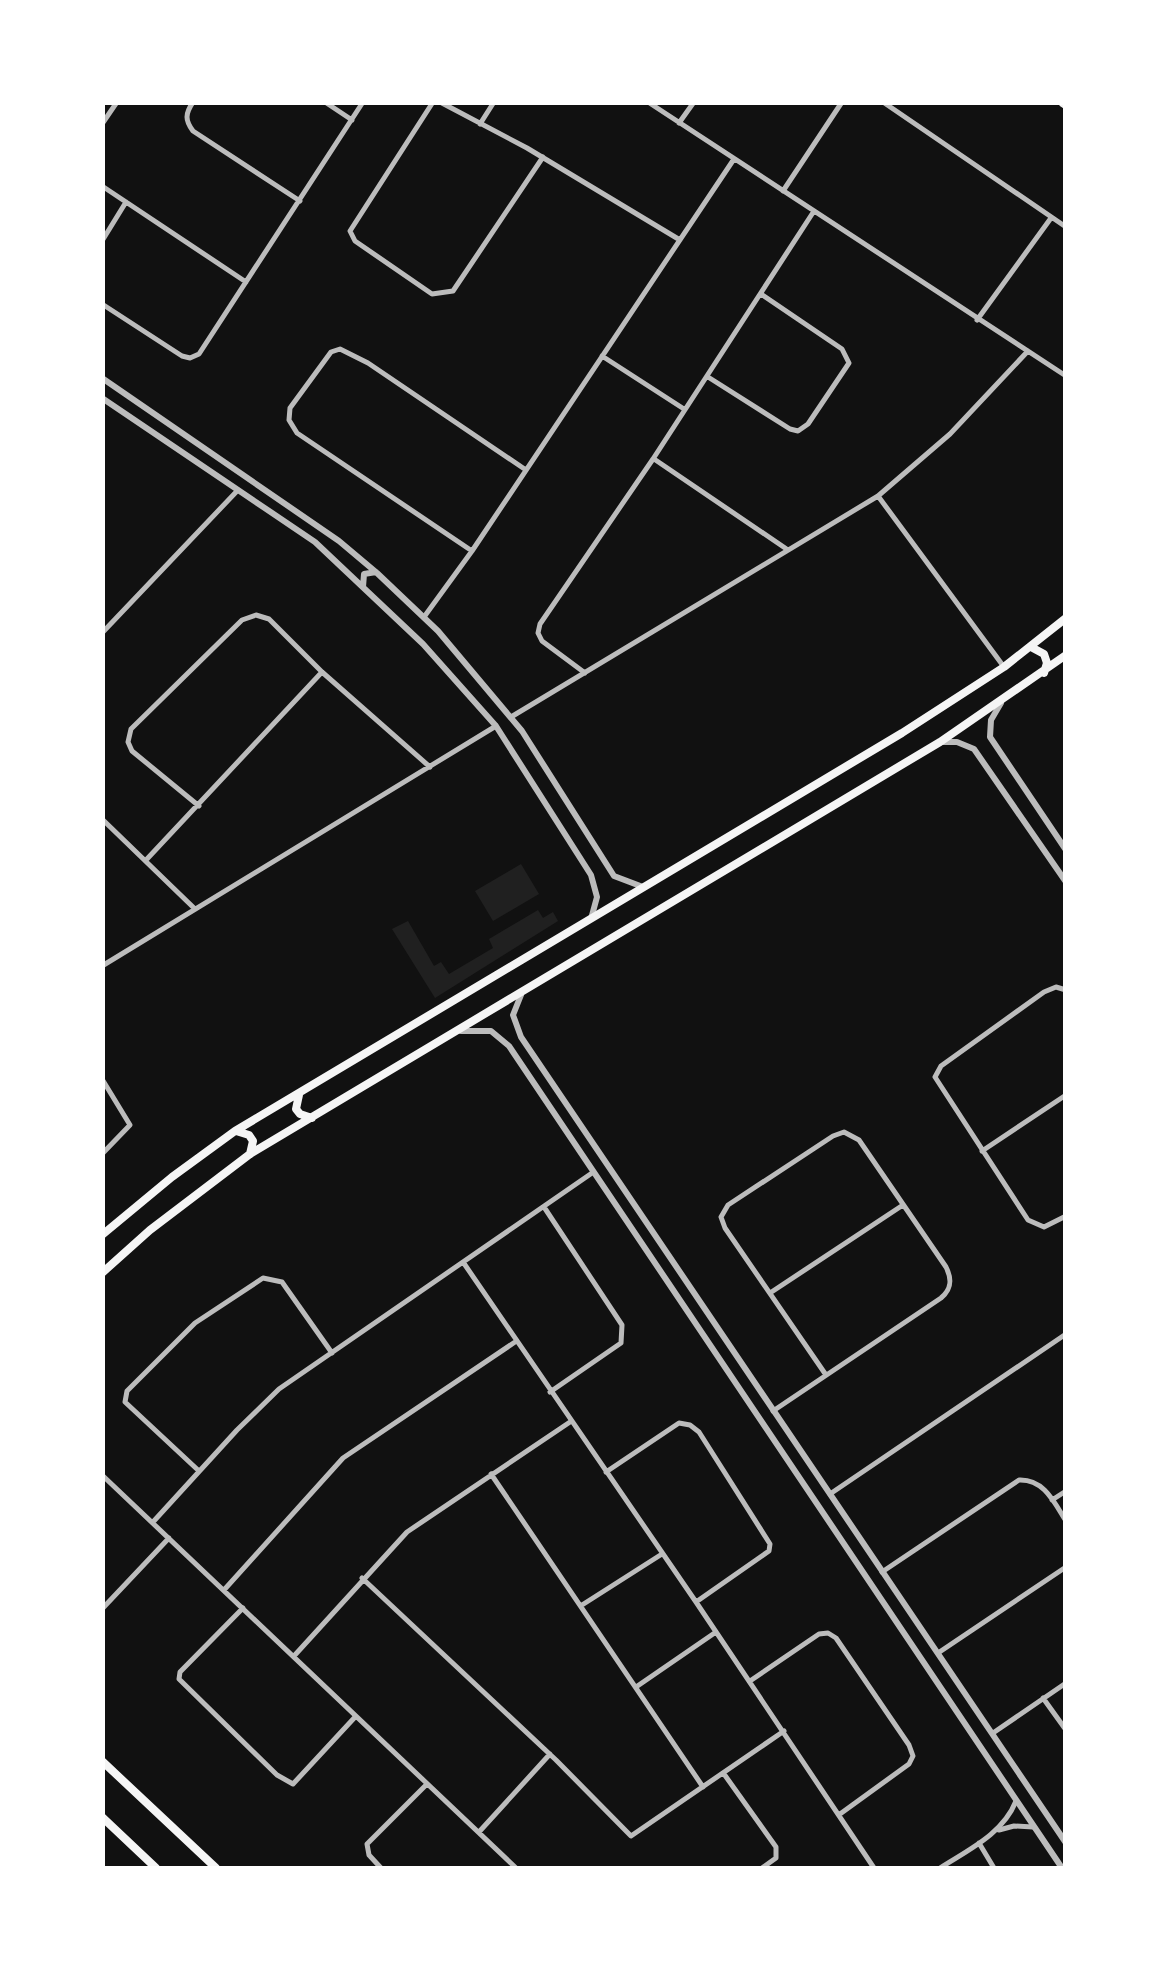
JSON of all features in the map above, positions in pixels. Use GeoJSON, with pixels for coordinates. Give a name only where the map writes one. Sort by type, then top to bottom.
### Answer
{"type":"FeatureCollection","features":[{"type":"Feature","properties":{"kind":"main road"},"geometry":{"type":"LineString","coordinates":[[102,1235],[172,1176],[236,1131],[902,732],[1004,667],[1066,618]]}},
{"type":"Feature","properties":{"kind":"main road"},"geometry":{"type":"LineString","coordinates":[[1031,647],[1046,658],[1044,672]]}},
{"type":"Feature","properties":{"kind":"main road"},"geometry":{"type":"LineString","coordinates":[[102,1274],[150,1230],[250,1154],[940,742],[1066,655]]}},
{"type":"Feature","properties":{"kind":"main road"},"geometry":{"type":"LineString","coordinates":[[302,1091],[296,1108],[306,1118],[312,1118]]}},
{"type":"Feature","properties":{"kind":"main road"},"geometry":{"type":"LineString","coordinates":[[236,1131],[249,1135],[250,1154]]}},
{"type":"Feature","properties":{"kind":"main road"},"geometry":{"type":"LineString","coordinates":[[102,1760],[216,1868]]}},
{"type":"Feature","properties":{"kind":"main road"},"geometry":{"type":"LineString","coordinates":[[102,1818],[156,1868]]}},
{"type":"Feature","properties":{"kind":"street"},"geometry":{"type":"LineString","coordinates":[[102,124],[117,102]]}},
{"type":"Feature","properties":{"kind":"street"},"geometry":{"type":"LineString","coordinates":[[193,102],[186,112],[186,122],[192,131],[300,201]]}},
{"type":"Feature","properties":{"kind":"street"},"geometry":{"type":"LineString","coordinates":[[326,102],[352,120]]}},
{"type":"Feature","properties":{"kind":"street"},"geometry":{"type":"LineString","coordinates":[[102,304],[182,356],[199,354],[363,102]]}},
{"type":"Feature","properties":{"kind":"street"},"geometry":{"type":"LineString","coordinates":[[543,158],[453,291],[432,294],[355,241],[350,231],[436,102],[543,158],[680,240]]}},
{"type":"Feature","properties":{"kind":"street"},"geometry":{"type":"LineString","coordinates":[[480,124],[494,102]]}},
{"type":"Feature","properties":{"kind":"street"},"geometry":{"type":"LineString","coordinates":[[648,102],[1066,376]]}},
{"type":"Feature","properties":{"kind":"street"},"geometry":{"type":"LineString","coordinates":[[680,123],[694,102]]}},
{"type":"Feature","properties":{"kind":"street"},"geometry":{"type":"LineString","coordinates":[[782,192],[842,102]]}},
{"type":"Feature","properties":{"kind":"street"},"geometry":{"type":"LineString","coordinates":[[883,102],[1066,227]]}},
{"type":"Feature","properties":{"kind":"street"},"geometry":{"type":"LineString","coordinates":[[424,617],[472,552],[734,159]]}},
{"type":"Feature","properties":{"kind":"street"},"geometry":{"type":"LineString","coordinates":[[102,186],[246,282]]}},
{"type":"Feature","properties":{"kind":"street"},"geometry":{"type":"LineString","coordinates":[[102,241],[126,202]]}},
{"type":"Feature","properties":{"kind":"street"},"geometry":{"type":"LineString","coordinates":[[585,673],[542,641],[538,633],[540,624],[708,377],[814,211]]}},
{"type":"Feature","properties":{"kind":"street"},"geometry":{"type":"LineString","coordinates":[[978,320],[1052,218]]}},
{"type":"Feature","properties":{"kind":"street"},"geometry":{"type":"LineString","coordinates":[[708,377],[798,431],[808,424],[850,363],[842,349],[761,294]]}},
{"type":"Feature","properties":{"kind":"street"},"geometry":{"type":"LineString","coordinates":[[472,552],[297,433],[289,420],[290,408],[331,352],[340,348],[526,470]]}},
{"type":"Feature","properties":{"kind":"street"},"geometry":{"type":"LineString","coordinates":[[511,717],[878,496],[950,434],[1028,351]]}},
{"type":"Feature","properties":{"kind":"street"},"geometry":{"type":"LineString","coordinates":[[602,356],[684,409]]}},
{"type":"Feature","properties":{"kind":"street"},"geometry":{"type":"LineString","coordinates":[[102,378],[358,557],[424,617],[511,717],[614,876],[643,887]]}},
{"type":"Feature","properties":{"kind":"street"},"geometry":{"type":"LineString","coordinates":[[114,386],[106,391],[104,399],[315,542],[423,644],[496,726],[550,811],[595,886],[592,919]]}},
{"type":"Feature","properties":{"kind":"street"},"geometry":{"type":"LineString","coordinates":[[654,458],[788,550]]}},
{"type":"Feature","properties":{"kind":"street"},"geometry":{"type":"LineString","coordinates":[[102,633],[239,490]]}},
{"type":"Feature","properties":{"kind":"street"},"geometry":{"type":"LineString","coordinates":[[878,496],[1004,667]]}},
{"type":"Feature","properties":{"kind":"street"},"geometry":{"type":"LineString","coordinates":[[344,570],[357,566],[358,557]]}},
{"type":"Feature","properties":{"kind":"street"},"geometry":{"type":"LineString","coordinates":[[363,587],[364,574],[377,573]]}},
{"type":"Feature","properties":{"kind":"street"},"geometry":{"type":"LineString","coordinates":[[199,806],[132,751],[128,742],[132,730],[242,620],[256,615],[269,619],[322,672],[430,767]]}},
{"type":"Feature","properties":{"kind":"street"},"geometry":{"type":"LineString","coordinates":[[147,860],[322,672]]}},
{"type":"Feature","properties":{"kind":"street"},"geometry":{"type":"LineString","coordinates":[[1001,702],[991,720],[990,736],[1066,850]]}},
{"type":"Feature","properties":{"kind":"street"},"geometry":{"type":"LineString","coordinates":[[102,966],[496,726]]}},
{"type":"Feature","properties":{"kind":"street"},"geometry":{"type":"LineString","coordinates":[[940,742],[957,742],[974,749],[1066,882]]}},
{"type":"Feature","properties":{"kind":"street"},"geometry":{"type":"LineString","coordinates":[[1018,811],[1028,810],[1030,799]]}},
{"type":"Feature","properties":{"kind":"street"},"geometry":{"type":"LineString","coordinates":[[550,811],[561,811],[564,800]]}},
{"type":"Feature","properties":{"kind":"street"},"geometry":{"type":"LineString","coordinates":[[102,819],[195,909]]}},
{"type":"Feature","properties":{"kind":"street"},"geometry":{"type":"LineString","coordinates":[[1031,830],[1033,821],[1045,820]]}},
{"type":"Feature","properties":{"kind":"street"},"geometry":{"type":"LineString","coordinates":[[102,955],[109,961]]}},
{"type":"Feature","properties":{"kind":"street"},"geometry":{"type":"LineString","coordinates":[[528,987],[513,1012],[526,1043],[1066,1842]]}},
{"type":"Feature","properties":{"kind":"street"},"geometry":{"type":"LineString","coordinates":[[1066,990],[1056,987],[1044,992],[936,1071],[937,1083],[1032,1223],[1047,1227],[1066,1216]]}},
{"type":"Feature","properties":{"kind":"street"},"geometry":{"type":"LineString","coordinates":[[450,1035],[485,1029],[500,1037],[513,1052],[1062,1868]]}},
{"type":"Feature","properties":{"kind":"street"},"geometry":{"type":"LineString","coordinates":[[513,1052],[517,1045],[526,1043]]}},
{"type":"Feature","properties":{"kind":"street"},"geometry":{"type":"LineString","coordinates":[[102,1079],[130,1125],[102,1154]]}},
{"type":"Feature","properties":{"kind":"street"},"geometry":{"type":"LineString","coordinates":[[982,1151],[1066,1096]]}},
{"type":"Feature","properties":{"kind":"street"},"geometry":{"type":"LineString","coordinates":[[772,1411],[826,1375],[950,1289],[946,1267],[858,1140],[844,1132],[832,1136],[728,1206],[722,1214],[723,1224],[826,1375]]}},
{"type":"Feature","properties":{"kind":"street"},"geometry":{"type":"LineString","coordinates":[[153,1522],[262,1404],[592,1173]]}},
{"type":"Feature","properties":{"kind":"street"},"geometry":{"type":"LineString","coordinates":[[770,1293],[902,1205]]}},
{"type":"Feature","properties":{"kind":"street"},"geometry":{"type":"LineString","coordinates":[[544,1206],[622,1325],[624,1334],[622,1343],[550,1392]]}},
{"type":"Feature","properties":{"kind":"street"},"geometry":{"type":"LineString","coordinates":[[463,1262],[874,1868]]}},
{"type":"Feature","properties":{"kind":"street"},"geometry":{"type":"LineString","coordinates":[[199,1471],[125,1402],[127,1391],[194,1324],[264,1278],[272,1278],[282,1282],[332,1354]]}},
{"type":"Feature","properties":{"kind":"street"},"geometry":{"type":"LineString","coordinates":[[696,1325],[706,1324],[708,1317]]}},
{"type":"Feature","properties":{"kind":"street"},"geometry":{"type":"LineString","coordinates":[[708,1343],[713,1334],[720,1335]]}},
{"type":"Feature","properties":{"kind":"street"},"geometry":{"type":"LineString","coordinates":[[830,1494],[1066,1334]]}},
{"type":"Feature","properties":{"kind":"street"},"geometry":{"type":"LineString","coordinates":[[224,1590],[343,1458],[515,1342]]}},
{"type":"Feature","properties":{"kind":"street"},"geometry":{"type":"LineString","coordinates":[[294,1656],[407,1532],[570,1422]]}},
{"type":"Feature","properties":{"kind":"street"},"geometry":{"type":"LineString","coordinates":[[606,1472],[679,1423],[690,1424],[699,1432],[770,1544],[769,1551],[696,1602]]}},
{"type":"Feature","properties":{"kind":"street"},"geometry":{"type":"LineString","coordinates":[[102,1474],[516,1868]]}},
{"type":"Feature","properties":{"kind":"street"},"geometry":{"type":"LineString","coordinates":[[491,1474],[703,1788]]}},
{"type":"Feature","properties":{"kind":"street"},"geometry":{"type":"LineString","coordinates":[[882,1572],[1016,1482],[1035,1482],[1066,1521]]}},
{"type":"Feature","properties":{"kind":"street"},"geometry":{"type":"LineString","coordinates":[[1052,1500],[1066,1491]]}},
{"type":"Feature","properties":{"kind":"street"},"geometry":{"type":"LineString","coordinates":[[842,1541],[854,1540],[856,1532]]}},
{"type":"Feature","properties":{"kind":"street"},"geometry":{"type":"LineString","coordinates":[[102,1609],[169,1538]]}},
{"type":"Feature","properties":{"kind":"street"},"geometry":{"type":"LineString","coordinates":[[854,1558],[860,1550],[868,1550]]}},
{"type":"Feature","properties":{"kind":"street"},"geometry":{"type":"LineString","coordinates":[[582,1605],[662,1554]]}},
{"type":"Feature","properties":{"kind":"street"},"geometry":{"type":"LineString","coordinates":[[938,1653],[1066,1567]]}},
{"type":"Feature","properties":{"kind":"street"},"geometry":{"type":"LineString","coordinates":[[362,1578],[550,1754],[631,1836],[784,1732]]}},
{"type":"Feature","properties":{"kind":"street"},"geometry":{"type":"LineString","coordinates":[[243,1608],[180,1672],[179,1680],[264,1763],[292,1784],[356,1716]]}},
{"type":"Feature","properties":{"kind":"street"},"geometry":{"type":"LineString","coordinates":[[636,1687],[716,1632]]}},
{"type":"Feature","properties":{"kind":"street"},"geometry":{"type":"LineString","coordinates":[[750,1681],[819,1634],[828,1633],[836,1638],[909,1745],[913,1756],[909,1764],[840,1814]]}},
{"type":"Feature","properties":{"kind":"street"},"geometry":{"type":"LineString","coordinates":[[993,1733],[1066,1683]]}},
{"type":"Feature","properties":{"kind":"street"},"geometry":{"type":"LineString","coordinates":[[953,1704],[964,1703],[966,1694]]}},
{"type":"Feature","properties":{"kind":"street"},"geometry":{"type":"LineString","coordinates":[[1044,1698],[1066,1730]]}},
{"type":"Feature","properties":{"kind":"street"},"geometry":{"type":"LineString","coordinates":[[964,1720],[965,1712],[977,1710]]}},
{"type":"Feature","properties":{"kind":"street"},"geometry":{"type":"LineString","coordinates":[[479,1832],[550,1754]]}},
{"type":"Feature","properties":{"kind":"street"},"geometry":{"type":"LineString","coordinates":[[724,1774],[776,1848],[776,1858],[762,1868]]}},
{"type":"Feature","properties":{"kind":"street"},"geometry":{"type":"LineString","coordinates":[[381,1868],[368,1855],[367,1844],[428,1784]]}},
{"type":"Feature","properties":{"kind":"street"},"geometry":{"type":"LineString","coordinates":[[940,1868],[996,1831],[1016,1801]]}},
{"type":"Feature","properties":{"kind":"street"},"geometry":{"type":"LineString","coordinates":[[996,1831],[1014,1826],[1033,1828]]}},
{"type":"Feature","properties":{"kind":"street"},"geometry":{"type":"LineString","coordinates":[[978,1843],[994,1868]]}},
{"type":"Feature","properties":{"kind":"street"},"geometry":{"type":"LineString","coordinates":[[136,1849],[146,1868]]}},
{"type":"Feature","properties":{"kind":"shaded area"},"geometry":{"type":"Polygon","coordinates":[[[521,864],[539,894],[493,921],[475,891],[521,864]]]}},
{"type":"Feature","properties":{"kind":"shaded area"},"geometry":{"type":"Polygon","coordinates":[[[538,910],[543,918],[553,912],[558,921],[435,998],[392,929],[408,921],[434,966],[441,962],[449,974],[493,948],[489,939],[538,910]]]}}]}
